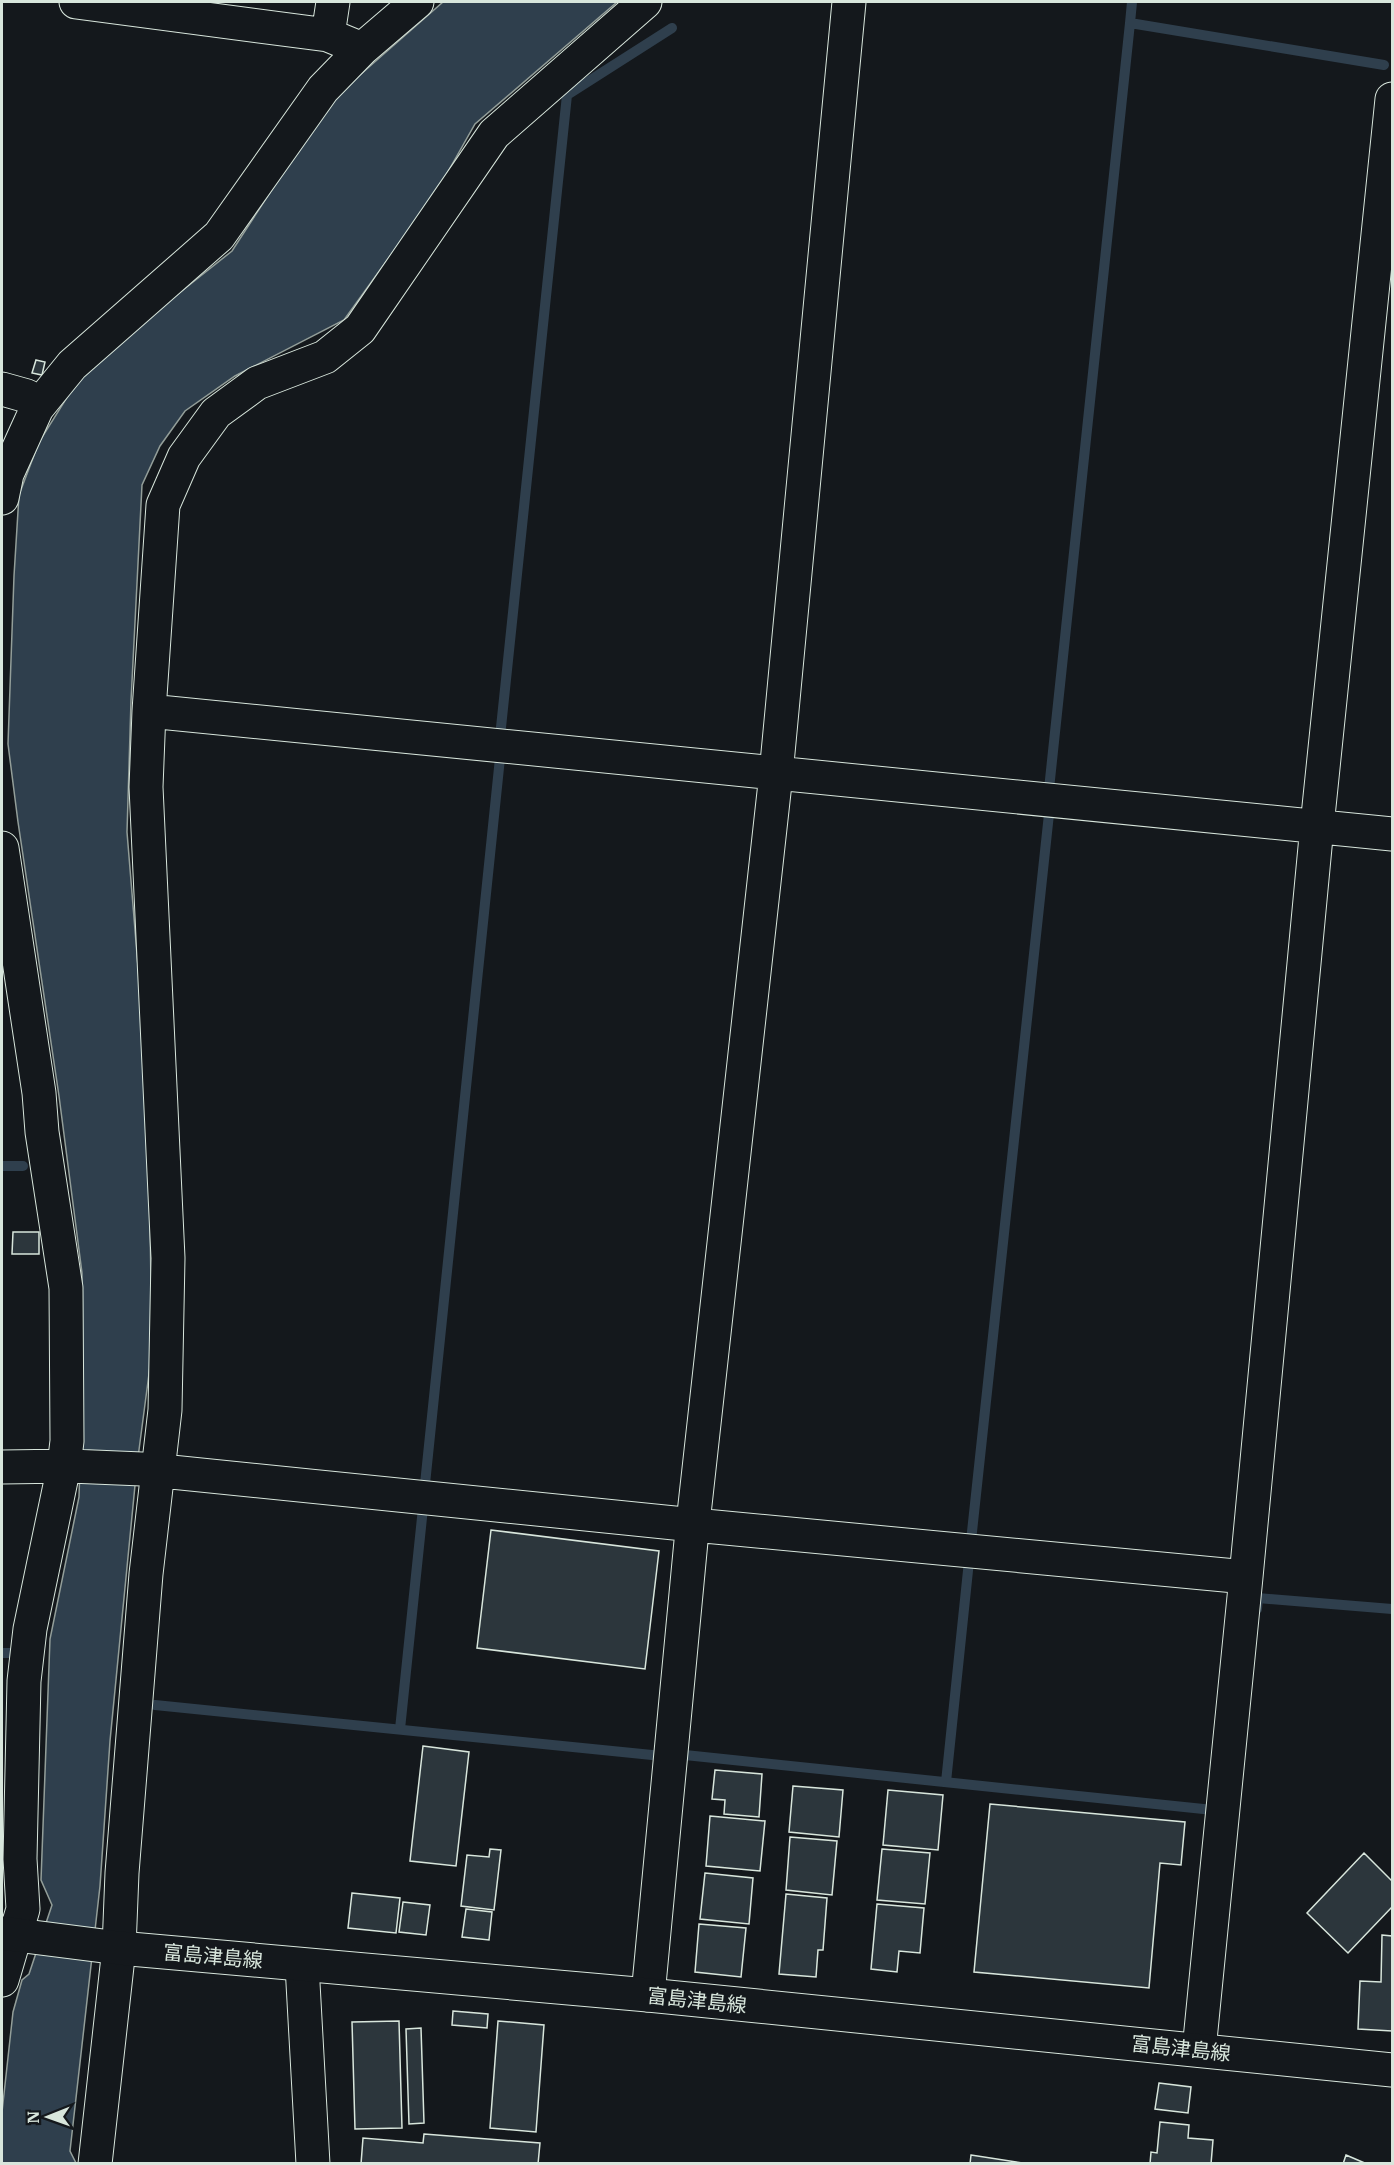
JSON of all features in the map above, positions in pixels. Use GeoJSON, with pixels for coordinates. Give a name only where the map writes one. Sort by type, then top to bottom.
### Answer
{"type":"FeatureCollection","features":[{"type":"Feature","properties":{"kind":"street"},"geometry":{"type":"LineString","coordinates":[[76,2],[328,35],[362,49]]}},
{"type":"Feature","properties":{"kind":"street"},"geometry":{"type":"LineString","coordinates":[[328,35],[333,2]]}},
{"type":"Feature","properties":{"kind":"street"},"geometry":{"type":"LineString","coordinates":[[2,498],[7,474],[37,408],[72,365],[219,236],[323,89],[362,49],[417,2]]}},
{"type":"Feature","properties":{"kind":"street"},"geometry":{"type":"LineString","coordinates":[[95,2161],[112,1947],[122,1873],[146,1574],[150,1470],[165,1410],[168,1258],[146,787],[163,505],[184,457],[216,413],[257,383],[325,357],[360,329],[494,134],[645,2]]}},
{"type":"Feature","properties":{"kind":"street"},"geometry":{"type":"LineString","coordinates":[[648,1995],[694,1525],[776,774],[849,2]]}},
{"type":"Feature","properties":{"kind":"street"},"geometry":{"type":"LineString","coordinates":[[1199,2050],[1317,826],[1392,99]]}},
{"type":"Feature","properties":{"kind":"street"},"geometry":{"type":"LineString","coordinates":[[2,389],[27,396],[37,408]]}},
{"type":"Feature","properties":{"kind":"street"},"geometry":{"type":"LineString","coordinates":[[149,711],[1392,834]]}},
{"type":"Feature","properties":{"kind":"street"},"geometry":{"type":"LineString","coordinates":[[2,848],[66,1288],[67,1441],[67,1466],[30,1629],[24,1681],[20,1859],[23,1909],[2,1980]]}},
{"type":"Feature","properties":{"kind":"street"},"geometry":{"type":"LineString","coordinates":[[2,1467],[67,1466],[150,1470],[694,1525],[1246,1577]]}},
{"type":"Feature","properties":{"kind":"street","name":"富島津島線"},"geometry":{"type":"LineString","coordinates":[[16,1934],[112,1947],[648,1995],[1392,2070]]}},
{"type":"Feature","properties":{"kind":"street"},"geometry":{"type":"LineString","coordinates":[[302,1965],[313,2163]]}},
{"type":"Feature","properties":{"kind":"water"},"geometry":{"type":"Polygon","coordinates":[[[443,2],[617,2],[475,124],[437,191],[344,320],[235,376],[185,411],[160,446],[142,485],[127,832],[148,1089],[152,1351],[137,1465],[110,1741],[100,1886],[70,2151],[76,2163],[2,2164],[2,2112],[13,2012],[22,1980],[29,1974],[52,1905],[41,1880],[50,1639],[79,1497],[82,1404],[82,1273],[8,744],[19,495],[39,442],[86,367],[232,251],[328,103],[443,2]]]}},
{"type":"Feature","properties":{"kind":"building"},"geometry":{"type":"Polygon","coordinates":[[[36,360],[45,362],[42,375],[32,373],[36,360]]]}},
{"type":"Feature","properties":{"kind":"building"},"geometry":{"type":"Polygon","coordinates":[[[13,1232],[39,1232],[39,1254],[12,1254],[13,1232]]]}},
{"type":"Feature","properties":{"kind":"building"},"geometry":{"type":"Polygon","coordinates":[[[491,1530],[659,1551],[645,1669],[477,1648],[491,1530]]]}},
{"type":"Feature","properties":{"kind":"building"},"geometry":{"type":"Polygon","coordinates":[[[423,1746],[469,1752],[456,1866],[410,1861],[423,1746]]]}},
{"type":"Feature","properties":{"kind":"building"},"geometry":{"type":"Polygon","coordinates":[[[715,1770],[762,1774],[759,1817],[724,1814],[725,1800],[712,1799],[715,1770]]]}},
{"type":"Feature","properties":{"kind":"building"},"geometry":{"type":"Polygon","coordinates":[[[793,1786],[843,1790],[839,1837],[789,1832],[793,1786]]]}},
{"type":"Feature","properties":{"kind":"building"},"geometry":{"type":"Polygon","coordinates":[[[888,1790],[943,1795],[938,1850],[883,1845],[888,1790]]]}},
{"type":"Feature","properties":{"kind":"building"},"geometry":{"type":"Polygon","coordinates":[[[990,1804],[1185,1822],[1181,1865],[1160,1863],[1149,1988],[974,1972],[990,1804]]]}},
{"type":"Feature","properties":{"kind":"building"},"geometry":{"type":"Polygon","coordinates":[[[710,1816],[765,1821],[760,1871],[706,1866],[710,1816]]]}},
{"type":"Feature","properties":{"kind":"building"},"geometry":{"type":"Polygon","coordinates":[[[790,1837],[837,1841],[832,1895],[786,1890],[790,1837]]]}},
{"type":"Feature","properties":{"kind":"building"},"geometry":{"type":"Polygon","coordinates":[[[490,1849],[501,1850],[494,1910],[461,1906],[467,1855],[489,1857],[490,1849]]]}},
{"type":"Feature","properties":{"kind":"building"},"geometry":{"type":"Polygon","coordinates":[[[882,1849],[930,1853],[925,1904],[877,1900],[882,1849]]]}},
{"type":"Feature","properties":{"kind":"building"},"geometry":{"type":"Polygon","coordinates":[[[1364,1853],[1392,1881],[1392,1907],[1348,1953],[1307,1913],[1364,1853]]]}},
{"type":"Feature","properties":{"kind":"building"},"geometry":{"type":"Polygon","coordinates":[[[705,1873],[753,1878],[749,1924],[700,1919],[705,1873]]]}},
{"type":"Feature","properties":{"kind":"building"},"geometry":{"type":"Polygon","coordinates":[[[352,1893],[400,1898],[396,1933],[348,1928],[352,1893]]]}},
{"type":"Feature","properties":{"kind":"building"},"geometry":{"type":"Polygon","coordinates":[[[786,1894],[827,1898],[823,1950],[818,1950],[816,1977],[779,1974],[786,1894]]]}},
{"type":"Feature","properties":{"kind":"building"},"geometry":{"type":"Polygon","coordinates":[[[403,1902],[430,1905],[426,1935],[399,1932],[403,1902]]]}},
{"type":"Feature","properties":{"kind":"building"},"geometry":{"type":"Polygon","coordinates":[[[877,1904],[924,1908],[920,1953],[899,1951],[897,1972],[871,1969],[877,1904]]]}},
{"type":"Feature","properties":{"kind":"building"},"geometry":{"type":"Polygon","coordinates":[[[466,1909],[492,1912],[489,1940],[462,1937],[466,1909]]]}},
{"type":"Feature","properties":{"kind":"building"},"geometry":{"type":"Polygon","coordinates":[[[699,1924],[746,1928],[741,1977],[695,1972],[699,1924]]]}},
{"type":"Feature","properties":{"kind":"building"},"geometry":{"type":"Polygon","coordinates":[[[1382,1935],[1392,1936],[1392,2031],[1358,2029],[1360,1981],[1381,1982],[1382,1935]]]}},
{"type":"Feature","properties":{"kind":"building"},"geometry":{"type":"Polygon","coordinates":[[[453,2011],[488,2014],[487,2028],[452,2025],[453,2011]]]}},
{"type":"Feature","properties":{"kind":"building"},"geometry":{"type":"Polygon","coordinates":[[[399,2021],[402,2128],[355,2129],[352,2022],[399,2021]]]}},
{"type":"Feature","properties":{"kind":"building"},"geometry":{"type":"Polygon","coordinates":[[[498,2021],[544,2025],[536,2132],[490,2128],[498,2021]]]}},
{"type":"Feature","properties":{"kind":"building"},"geometry":{"type":"Polygon","coordinates":[[[421,2028],[424,2123],[409,2124],[406,2029],[421,2028]]]}},
{"type":"Feature","properties":{"kind":"building"},"geometry":{"type":"Polygon","coordinates":[[[1159,2083],[1191,2087],[1188,2113],[1155,2109],[1159,2083]]]}},
{"type":"Feature","properties":{"kind":"building"},"geometry":{"type":"Polygon","coordinates":[[[1160,2122],[1189,2125],[1188,2138],[1213,2140],[1211,2164],[1150,2164],[1151,2152],[1157,2153],[1160,2122]]]}},
{"type":"Feature","properties":{"kind":"building"},"geometry":{"type":"Polygon","coordinates":[[[424,2134],[540,2143],[538,2164],[361,2164],[363,2138],[423,2143],[424,2134]]]}},
{"type":"Feature","properties":{"kind":"building"},"geometry":{"type":"Polygon","coordinates":[[[971,2155],[1029,2164],[970,2164],[971,2155]]]}},
{"type":"Feature","properties":{"kind":"building"},"geometry":{"type":"Polygon","coordinates":[[[1346,2155],[1367,2164],[1343,2164],[1346,2155]]]}},
{"type":"Feature","properties":{"kind":"waterway"},"geometry":{"type":"LineString","coordinates":[[1132,2],[1130,23],[1384,65]]}},
{"type":"Feature","properties":{"kind":"waterway"},"geometry":{"type":"LineString","coordinates":[[1049,789],[1130,23]]}},
{"type":"Feature","properties":{"kind":"waterway"},"geometry":{"type":"LineString","coordinates":[[500,737],[567,95],[672,28]]}},
{"type":"Feature","properties":{"kind":"waterway"},"geometry":{"type":"LineString","coordinates":[[425,1484],[500,758]]}},
{"type":"Feature","properties":{"kind":"waterway"},"geometry":{"type":"LineString","coordinates":[[971,1541],[1049,814]]}},
{"type":"Feature","properties":{"kind":"waterway"},"geometry":{"type":"LineString","coordinates":[[2,1166],[23,1166]]}},
{"type":"Feature","properties":{"kind":"waterway"},"geometry":{"type":"LineString","coordinates":[[400,1729],[423,1508]]}},
{"type":"Feature","properties":{"kind":"waterway"},"geometry":{"type":"LineString","coordinates":[[946,1782],[969,1561]]}},
{"type":"Feature","properties":{"kind":"waterway"},"geometry":{"type":"LineString","coordinates":[[1257,1609],[1258,1598],[1392,1609]]}},
{"type":"Feature","properties":{"kind":"waterway"},"geometry":{"type":"LineString","coordinates":[[2,1653],[15,1653]]}},
{"type":"Feature","properties":{"kind":"waterway"},"geometry":{"type":"LineString","coordinates":[[155,1705],[662,1756]]}},
{"type":"Feature","properties":{"kind":"waterway"},"geometry":{"type":"LineString","coordinates":[[685,1755],[1213,1810]]}}]}
